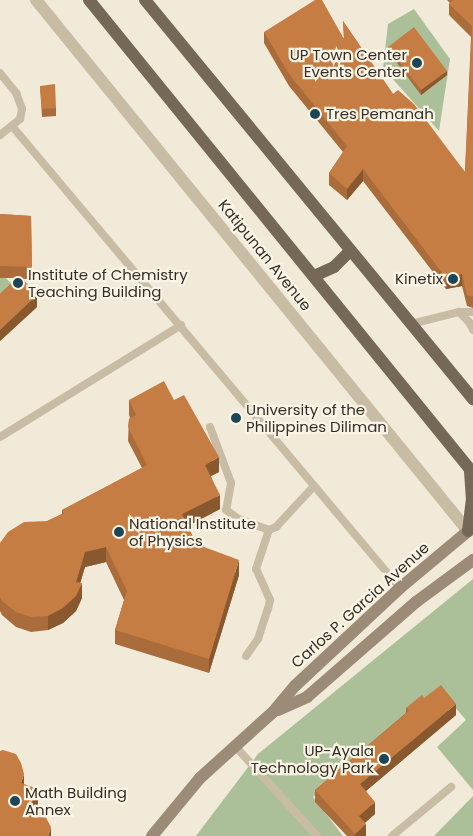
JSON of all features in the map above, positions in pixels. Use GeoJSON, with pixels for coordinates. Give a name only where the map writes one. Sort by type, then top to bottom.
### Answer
{"type":"FeatureCollection","features":[{"type":"Feature","properties":{"kind":"main road","name":"Katipunan Avenue"},"geometry":{"type":"LineString","coordinates":[[89,0],[471,471]]}},
{"type":"Feature","properties":{"kind":"main road"},"geometry":{"type":"LineString","coordinates":[[145,0],[350,252],[473,399]]}},
{"type":"Feature","properties":{"kind":"main road"},"geometry":{"type":"LineString","coordinates":[[314,276],[334,267],[350,252]]}},
{"type":"Feature","properties":{"kind":"main road"},"geometry":{"type":"LineString","coordinates":[[470,529],[471,471]]}},
{"type":"Feature","properties":{"kind":"main road","name":"Carlos P. Garcia Avenue"},"geometry":{"type":"LineString","coordinates":[[152,836],[200,778],[234,745],[274,712],[296,685],[400,588],[470,529]]}},
{"type":"Feature","properties":{"kind":"main road","name":"Carlos P. Garcia Avenue"},"geometry":{"type":"LineString","coordinates":[[274,712],[307,697],[416,602],[473,560]]}},
{"type":"Feature","properties":{"kind":"street","name":"Katipunan Avenue"},"geometry":{"type":"LineString","coordinates":[[36,0],[470,529]]}},
{"type":"Feature","properties":{"kind":"lane"},"geometry":{"type":"LineString","coordinates":[[0,73],[16,93],[22,109],[20,119],[0,135]]}},
{"type":"Feature","properties":{"kind":"lane"},"geometry":{"type":"LineString","coordinates":[[12,126],[400,588]]}},
{"type":"Feature","properties":{"kind":"lane"},"geometry":{"type":"LineString","coordinates":[[459,312],[470,322],[473,330]]}},
{"type":"Feature","properties":{"kind":"lane"},"geometry":{"type":"LineString","coordinates":[[411,324],[459,312],[473,312]]}},
{"type":"Feature","properties":{"kind":"lane"},"geometry":{"type":"LineString","coordinates":[[0,437],[181,325]]}},
{"type":"Feature","properties":{"kind":"lane"},"geometry":{"type":"LineString","coordinates":[[210,427],[231,483],[226,510],[239,519],[269,530]]}},
{"type":"Feature","properties":{"kind":"lane"},"geometry":{"type":"LineString","coordinates":[[246,656],[258,639],[270,600],[256,569],[269,530],[281,523],[314,486]]}},
{"type":"Feature","properties":{"kind":"lane"},"geometry":{"type":"LineString","coordinates":[[234,745],[317,836]]}},
{"type":"Feature","properties":{"kind":"lane"},"geometry":{"type":"LineString","coordinates":[[392,836],[451,786]]}},
{"type":"Feature","properties":{"kind":"green space"},"geometry":{"type":"Polygon","coordinates":[[[414,9],[450,59],[439,131],[383,68],[388,24],[414,9]]]}},
{"type":"Feature","properties":{"kind":"green space"},"geometry":{"type":"Polygon","coordinates":[[[0,278],[6,278],[17,290],[0,305],[0,278]]]}},
{"type":"Feature","properties":{"kind":"green space"},"geometry":{"type":"Polygon","coordinates":[[[473,579],[473,790],[437,747],[466,720],[440,690],[313,797],[343,836],[196,836],[258,754],[473,579]]]}},
{"type":"Feature","properties":{"kind":"green space"},"geometry":{"type":"Polygon","coordinates":[[[473,796],[473,836],[434,836],[436,834],[473,796]]]}},
{"type":"Feature","properties":{"kind":"building"},"geometry":{"type":"Polygon","coordinates":[[[315,0],[322,0],[344,39],[343,21],[393,94],[398,90],[414,104],[465,172],[472,26],[449,4],[453,0],[473,0],[473,297],[467,295],[462,274],[446,278],[363,169],[347,189],[329,173],[347,146],[289,74],[264,32],[315,0]]]}},
{"type":"Feature","properties":{"kind":"building","name":"UP Town Center Events Center"},"geometry":{"type":"Polygon","coordinates":[[[414,27],[447,71],[421,90],[388,47],[414,27]]]}},
{"type":"Feature","properties":{"kind":"building"},"geometry":{"type":"Polygon","coordinates":[[[55,84],[56,108],[42,109],[40,86],[55,84]]]}},
{"type":"Feature","properties":{"kind":"building"},"geometry":{"type":"Polygon","coordinates":[[[0,214],[31,216],[32,267],[0,266],[0,214]]]}},
{"type":"Feature","properties":{"kind":"building"},"geometry":{"type":"Polygon","coordinates":[[[20,276],[37,295],[0,330],[0,294],[20,276]]]}},
{"type":"Feature","properties":{"kind":"building","name":"National Institute of Physics"},"geometry":{"type":"Polygon","coordinates":[[[164,381],[174,400],[184,395],[219,457],[205,465],[220,495],[182,514],[196,544],[239,560],[209,659],[115,630],[127,591],[106,547],[85,552],[76,582],[82,583],[76,596],[63,608],[48,616],[31,617],[16,612],[2,601],[0,597],[0,543],[8,532],[24,522],[48,521],[64,513],[62,510],[147,465],[128,427],[129,419],[136,415],[129,400],[164,381]]]}},
{"type":"Feature","properties":{"kind":"building","name":"UP-Ayala Technology Park"},"geometry":{"type":"Polygon","coordinates":[[[441,685],[456,704],[360,784],[375,802],[359,816],[366,824],[355,834],[315,790],[409,711],[406,708],[422,695],[424,698],[441,685]]]}},
{"type":"Feature","properties":{"kind":"building","name":"Math Building Annex"},"geometry":{"type":"Polygon","coordinates":[[[3,750],[16,754],[21,763],[24,774],[21,783],[38,789],[30,806],[42,810],[51,827],[48,836],[0,836],[0,751],[3,750]]]}},
{"type":"Feature","properties":{"kind":"place","name":"UP Town Center Events Center"},"geometry":{"type":"Point","coordinates":[417,63]}},
{"type":"Feature","properties":{"kind":"place","name":"Tres Pemanah"},"geometry":{"type":"Point","coordinates":[315,114]}},
{"type":"Feature","properties":{"kind":"place","name":"Kinetix"},"geometry":{"type":"Point","coordinates":[453,279]}},
{"type":"Feature","properties":{"kind":"place","name":"Institute of Chemistry Teaching Building"},"geometry":{"type":"Point","coordinates":[18,283]}},
{"type":"Feature","properties":{"kind":"place","name":"University of the Philippines Diliman"},"geometry":{"type":"Point","coordinates":[236,418]}},
{"type":"Feature","properties":{"kind":"place","name":"National Institute of Physics"},"geometry":{"type":"Point","coordinates":[119,532]}},
{"type":"Feature","properties":{"kind":"place","name":"UP-Ayala Technology Park"},"geometry":{"type":"Point","coordinates":[384,759]}},
{"type":"Feature","properties":{"kind":"place","name":"Math Building Annex"},"geometry":{"type":"Point","coordinates":[15,801]}}]}
